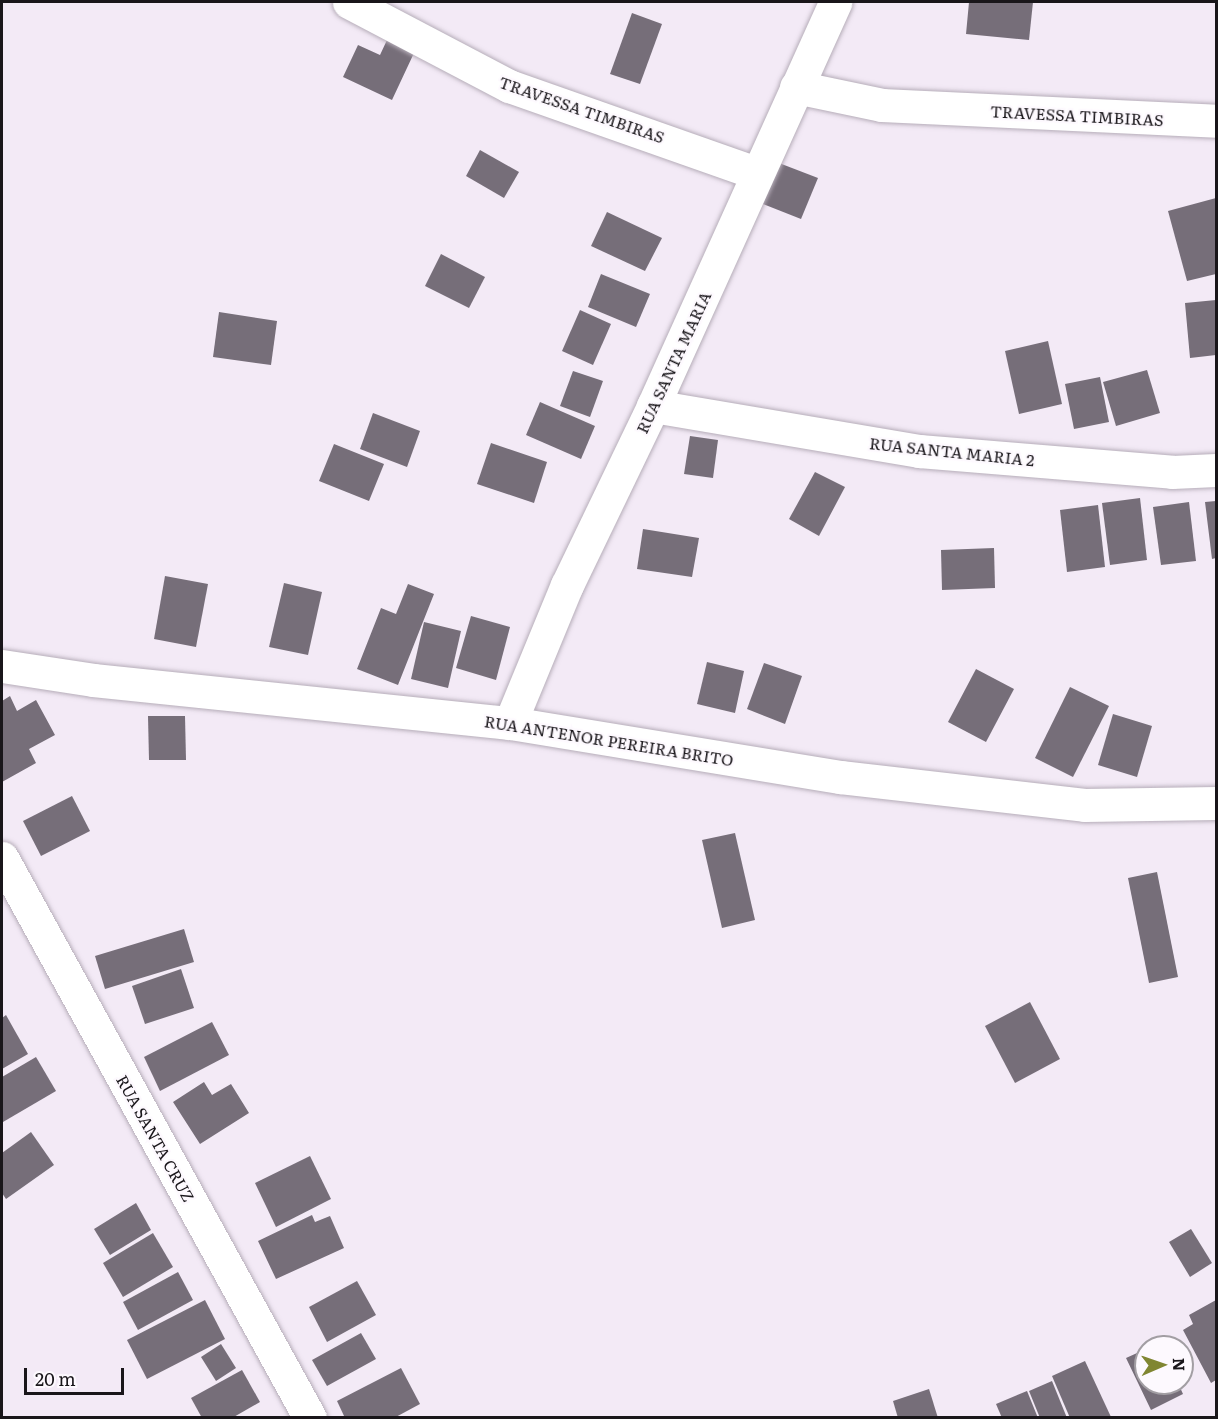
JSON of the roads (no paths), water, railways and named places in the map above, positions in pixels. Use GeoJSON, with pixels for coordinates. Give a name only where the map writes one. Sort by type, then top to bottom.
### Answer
{"type":"FeatureCollection","features":[{"type":"Feature","properties":{"kind":"street","name":"TRAVESSA TIMBIRAS"},"geometry":{"type":"LineString","coordinates":[[349,2],[509,86],[756,172]]}},
{"type":"Feature","properties":{"kind":"street","name":"RUA SANTA MARIA"},"geometry":{"type":"LineString","coordinates":[[510,723],[567,585],[653,406],[756,172],[835,2]]}},
{"type":"Feature","properties":{"kind":"street","name":"TRAVESSA TIMBIRAS"},"geometry":{"type":"LineString","coordinates":[[796,87],[882,105],[1216,121]]}},
{"type":"Feature","properties":{"kind":"street","name":"RUA SANTA MARIA 2"},"geometry":{"type":"LineString","coordinates":[[653,406],[919,451],[1172,472],[1216,470]]}},
{"type":"Feature","properties":{"kind":"street","name":"RUA ANTENOR PEREIRA BRITO"},"geometry":{"type":"LineString","coordinates":[[2,666],[93,680],[510,723],[840,777],[1084,805],[1216,803]]}},
{"type":"Feature","properties":{"kind":"street","name":"RUA SANTA CRUZ"},"geometry":{"type":"LineString","coordinates":[[2,858],[310,1418]]}}]}
